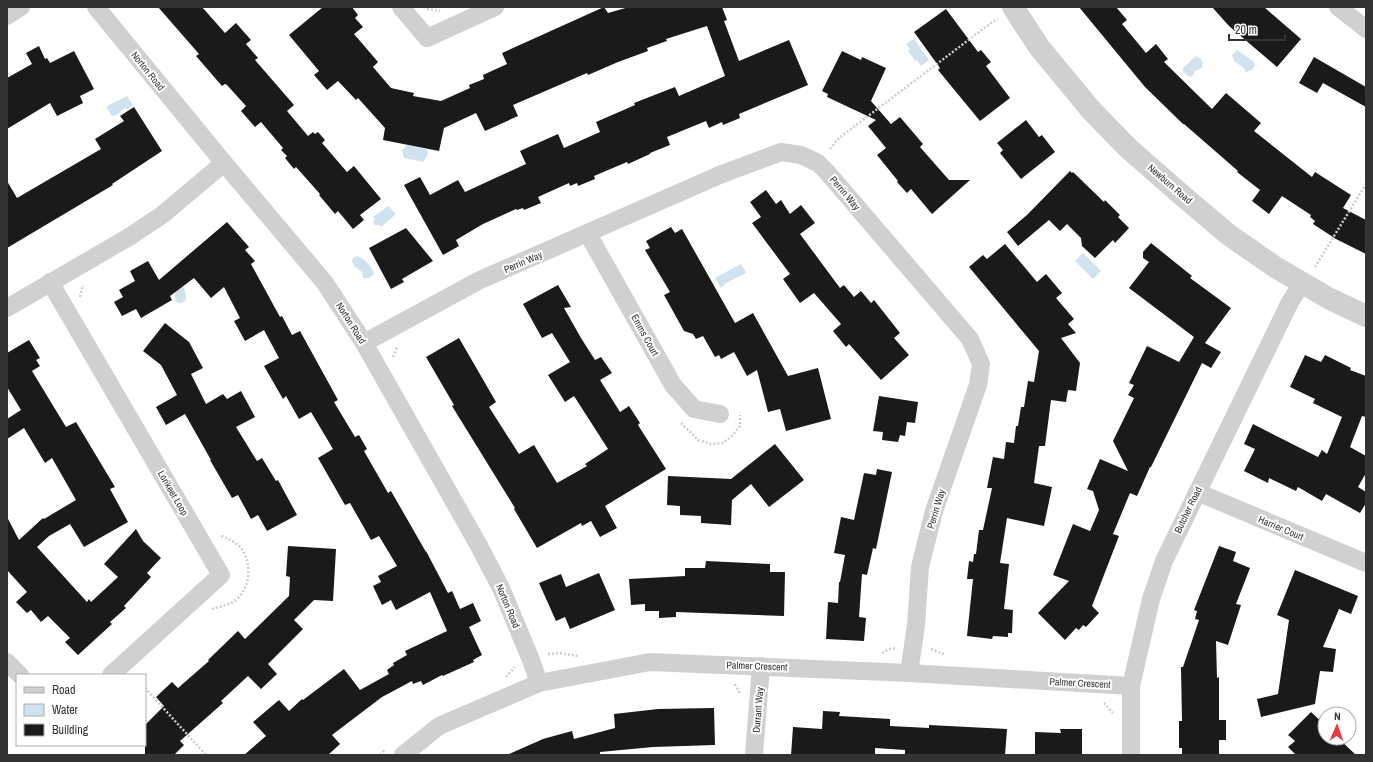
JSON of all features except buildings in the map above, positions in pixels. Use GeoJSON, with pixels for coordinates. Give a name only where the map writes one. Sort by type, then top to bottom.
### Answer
{"type":"FeatureCollection","features":[{"type":"Feature","properties":{"kind":"street"},"geometry":{"type":"LineString","coordinates":[[7,16],[21,7]]}},
{"type":"Feature","properties":{"kind":"street","name":"Norton Road"},"geometry":{"type":"LineString","coordinates":[[96,7],[224,163],[325,282],[364,343],[478,544],[501,588],[531,660],[538,683]]}},
{"type":"Feature","properties":{"kind":"street"},"geometry":{"type":"LineString","coordinates":[[401,7],[427,38],[495,7]]}},
{"type":"Feature","properties":{"kind":"street"},"geometry":{"type":"LineString","coordinates":[[1338,7],[1366,28]]}},
{"type":"Feature","properties":{"kind":"street","name":"Newburn Road"},"geometry":{"type":"LineString","coordinates":[[1008,12],[1040,47],[1091,110],[1128,148],[1229,235],[1275,267],[1307,278],[1330,299],[1366,316]]}},
{"type":"Feature","properties":{"kind":"street","name":"Perrin Way"},"geometry":{"type":"LineString","coordinates":[[364,343],[480,280],[722,174],[781,152],[801,155],[818,163],[970,339],[981,364],[978,385],[934,512],[920,567],[916,625],[909,673]]}},
{"type":"Feature","properties":{"kind":"street"},"geometry":{"type":"LineString","coordinates":[[7,308],[129,237],[162,215],[224,163]]}},
{"type":"Feature","properties":{"kind":"street","name":"Emms Court"},"geometry":{"type":"LineString","coordinates":[[588,234],[673,385],[694,409],[720,414]]}},
{"type":"Feature","properties":{"kind":"street","name":"Butcher Road"},"geometry":{"type":"LineString","coordinates":[[1131,755],[1131,686],[1151,599],[1167,555],[1290,302],[1307,278]]}},
{"type":"Feature","properties":{"kind":"street","name":"Lorikeet Loop"},"geometry":{"type":"LineString","coordinates":[[50,282],[221,576],[112,674]]}},
{"type":"Feature","properties":{"kind":"street","name":"Harrier Court"},"geometry":{"type":"LineString","coordinates":[[1197,492],[1366,564]]}},
{"type":"Feature","properties":{"kind":"street"},"geometry":{"type":"LineString","coordinates":[[7,662],[19,674]]}},
{"type":"Feature","properties":{"kind":"street","name":"Palmer Crescent"},"geometry":{"type":"LineString","coordinates":[[403,755],[439,726],[538,683],[650,662],[909,673],[1131,686]]}},
{"type":"Feature","properties":{"kind":"street","name":"Durrant Way"},"geometry":{"type":"LineString","coordinates":[[754,755],[761,666]]}},
{"type":"Feature","properties":{"kind":"path"},"geometry":{"type":"LineString","coordinates":[[424,9],[438,11],[445,10]]}},
{"type":"Feature","properties":{"kind":"path"},"geometry":{"type":"LineString","coordinates":[[818,163],[839,138],[991,23],[1008,12]]}},
{"type":"Feature","properties":{"kind":"path"},"geometry":{"type":"LineString","coordinates":[[1307,278],[1366,184]]}},
{"type":"Feature","properties":{"kind":"path"},"geometry":{"type":"LineString","coordinates":[[929,644],[932,649],[950,657]]}},
{"type":"Feature","properties":{"kind":"path"},"geometry":{"type":"LineString","coordinates":[[733,682],[740,695]]}},
{"type":"Feature","properties":{"kind":"path"},"geometry":{"type":"LineString","coordinates":[[146,689],[206,755]]}},
{"type":"Feature","properties":{"kind":"path"},"geometry":{"type":"LineString","coordinates":[[1101,700],[1115,717]]}},
{"type":"Feature","properties":{"kind":"water"},"geometry":{"type":"Polygon","coordinates":[[[914,39],[929,60],[921,66],[917,60],[915,61],[908,51],[910,49],[906,44],[914,39]]]}},
{"type":"Feature","properties":{"kind":"water"},"geometry":{"type":"Polygon","coordinates":[[[1237,50],[1254,62],[1255,66],[1252,70],[1246,72],[1244,68],[1234,61],[1232,55],[1237,50]]]}},
{"type":"Feature","properties":{"kind":"water"},"geometry":{"type":"Polygon","coordinates":[[[1196,56],[1200,58],[1203,63],[1202,68],[1195,71],[1192,77],[1188,76],[1183,71],[1183,68],[1196,56]]]}},
{"type":"Feature","properties":{"kind":"water"},"geometry":{"type":"Polygon","coordinates":[[[127,96],[133,105],[128,109],[125,108],[117,115],[112,116],[107,106],[127,96]]]}},
{"type":"Feature","properties":{"kind":"water"},"geometry":{"type":"Polygon","coordinates":[[[407,145],[426,149],[428,155],[424,162],[404,158],[402,150],[407,145]]]}},
{"type":"Feature","properties":{"kind":"water"},"geometry":{"type":"Polygon","coordinates":[[[388,206],[396,214],[381,227],[379,225],[375,225],[373,222],[375,219],[373,217],[388,206]]]}},
{"type":"Feature","properties":{"kind":"water"},"geometry":{"type":"Polygon","coordinates":[[[1083,253],[1101,271],[1093,279],[1075,261],[1083,253]]]}},
{"type":"Feature","properties":{"kind":"water"},"geometry":{"type":"Polygon","coordinates":[[[357,256],[372,268],[374,274],[369,278],[363,278],[362,272],[354,266],[352,261],[353,258],[357,256]]]}},
{"type":"Feature","properties":{"kind":"water"},"geometry":{"type":"Polygon","coordinates":[[[741,264],[746,273],[726,283],[721,288],[715,278],[741,264]]]}},
{"type":"Feature","properties":{"kind":"water"},"geometry":{"type":"Polygon","coordinates":[[[182,284],[186,294],[186,300],[182,303],[178,303],[175,300],[175,291],[182,284]]]}}]}
